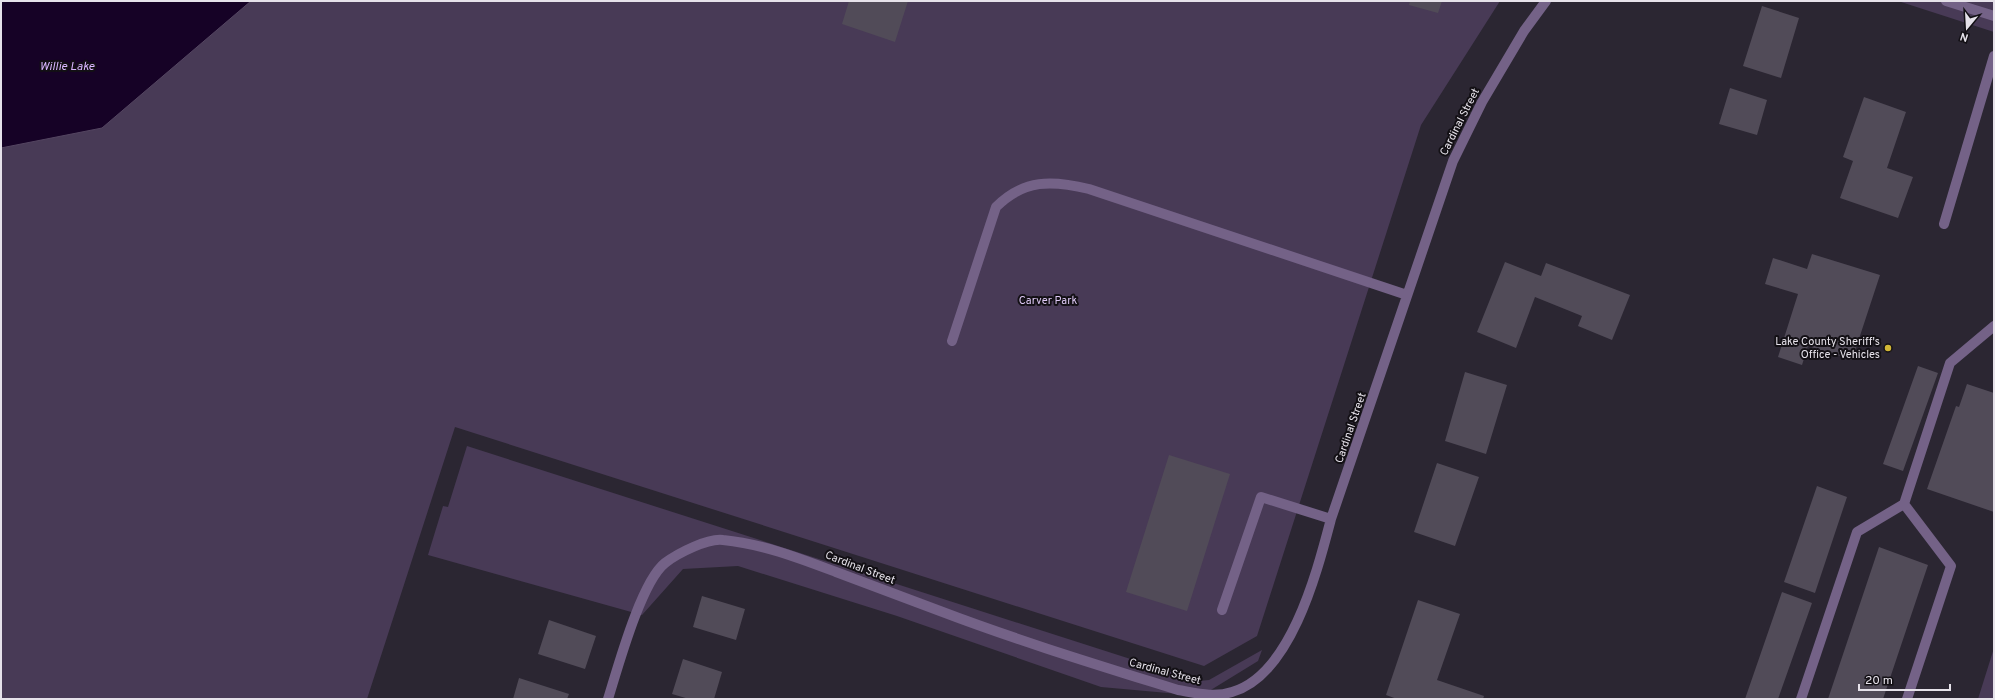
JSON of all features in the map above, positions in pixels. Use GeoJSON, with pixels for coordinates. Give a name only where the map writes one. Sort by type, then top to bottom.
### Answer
{"type":"FeatureCollection","features":[{"type":"Feature","properties":{"kind":"street","name":"Cardinal Street"},"geometry":{"type":"LineString","coordinates":[[608,699],[622,652],[644,596],[656,571],[666,562],[700,544],[721,540],[762,546],[802,559],[1006,636],[1178,690],[1206,695],[1231,693],[1250,685],[1267,670],[1289,638],[1315,579],[1331,520],[1453,161],[1482,102],[1524,31],[1546,1]]}},
{"type":"Feature","properties":{"kind":"street"},"geometry":{"type":"LineString","coordinates":[[1946,1],[1994,16]]}},
{"type":"Feature","properties":{"kind":"street"},"geometry":{"type":"LineString","coordinates":[[1944,224],[1994,56]]}},
{"type":"Feature","properties":{"kind":"street"},"geometry":{"type":"LineString","coordinates":[[952,341],[996,207],[1008,195],[1022,187],[1050,184],[1070,185],[1089,189],[1407,295]]}},
{"type":"Feature","properties":{"kind":"street"},"geometry":{"type":"LineString","coordinates":[[1801,699],[1857,532],[1904,504],[1950,363],[1994,326]]}},
{"type":"Feature","properties":{"kind":"street"},"geometry":{"type":"LineString","coordinates":[[1222,610],[1261,497],[1331,520]]}},
{"type":"Feature","properties":{"kind":"street"},"geometry":{"type":"LineString","coordinates":[[1904,504],[1951,566],[1907,699]]}},
{"type":"Feature","properties":{"kind":"green space","name":"Carver Park"},"geometry":{"type":"Polygon","coordinates":[[[1,1],[1500,1],[1421,125],[1257,636],[1204,666],[455,427],[367,699],[1,699],[1,1]]]}},
{"type":"Feature","properties":{"kind":"green space"},"geometry":{"type":"Polygon","coordinates":[[[1898,1],[1994,1],[1994,32],[1898,1]]]}},
{"type":"Feature","properties":{"kind":"green space"},"geometry":{"type":"Polygon","coordinates":[[[467,446],[1199,681],[1209,680],[1262,650],[1258,661],[1201,696],[1101,687],[897,616],[738,566],[683,569],[642,615],[428,555],[443,506],[448,507],[467,446]]]}},
{"type":"Feature","properties":{"kind":"green space"},"geometry":{"type":"Polygon","coordinates":[[[1994,648],[1994,699],[1978,699],[1994,648]]]}},
{"type":"Feature","properties":{"kind":"water","name":"Willie Lake"},"geometry":{"type":"Polygon","coordinates":[[[1,1],[251,1],[102,128],[1,148],[1,1]]]}},
{"type":"Feature","properties":{"kind":"building"},"geometry":{"type":"Polygon","coordinates":[[[849,1],[908,1],[895,42],[842,24],[849,1]]]}},
{"type":"Feature","properties":{"kind":"building"},"geometry":{"type":"Polygon","coordinates":[[[1410,1],[1442,1],[1438,13],[1409,5],[1410,1]]]}},
{"type":"Feature","properties":{"kind":"building"},"geometry":{"type":"Polygon","coordinates":[[[1762,6],[1799,18],[1781,78],[1743,66],[1762,6]]]}},
{"type":"Feature","properties":{"kind":"building"},"geometry":{"type":"Polygon","coordinates":[[[1730,88],[1767,100],[1757,135],[1719,124],[1730,88]]]}},
{"type":"Feature","properties":{"kind":"building"},"geometry":{"type":"Polygon","coordinates":[[[1864,97],[1906,112],[1887,168],[1913,177],[1898,218],[1840,198],[1853,161],[1843,157],[1864,97]]]}},
{"type":"Feature","properties":{"kind":"building"},"geometry":{"type":"Polygon","coordinates":[[[1812,254],[1880,275],[1852,360],[1808,346],[1802,365],[1778,357],[1798,294],[1765,284],[1773,258],[1807,269],[1812,254]]]}},
{"type":"Feature","properties":{"kind":"building"},"geometry":{"type":"Polygon","coordinates":[[[1505,262],[1541,276],[1546,263],[1630,295],[1612,340],[1578,326],[1582,316],[1535,297],[1516,348],[1477,332],[1505,262]]]}},
{"type":"Feature","properties":{"kind":"building"},"geometry":{"type":"Polygon","coordinates":[[[1918,366],[1938,373],[1903,471],[1883,464],[1918,366]]]}},
{"type":"Feature","properties":{"kind":"building"},"geometry":{"type":"Polygon","coordinates":[[[1465,372],[1507,385],[1486,454],[1445,441],[1465,372]]]}},
{"type":"Feature","properties":{"kind":"building"},"geometry":{"type":"Polygon","coordinates":[[[1967,384],[1994,393],[1994,512],[1927,489],[1956,406],[1959,407],[1967,384]]]}},
{"type":"Feature","properties":{"kind":"building"},"geometry":{"type":"Polygon","coordinates":[[[1169,455],[1230,474],[1187,611],[1126,592],[1169,455]]]}},
{"type":"Feature","properties":{"kind":"building"},"geometry":{"type":"Polygon","coordinates":[[[1437,463],[1479,477],[1455,546],[1414,532],[1437,463]]]}},
{"type":"Feature","properties":{"kind":"building"},"geometry":{"type":"Polygon","coordinates":[[[1817,486],[1847,497],[1815,593],[1784,582],[1817,486]]]}},
{"type":"Feature","properties":{"kind":"building"},"geometry":{"type":"Polygon","coordinates":[[[1879,547],[1928,565],[1883,699],[1828,699],[1879,547]]]}},
{"type":"Feature","properties":{"kind":"building"},"geometry":{"type":"Polygon","coordinates":[[[1782,592],[1812,603],[1778,699],[1745,699],[1782,592]]]}},
{"type":"Feature","properties":{"kind":"building"},"geometry":{"type":"Polygon","coordinates":[[[702,596],[745,609],[736,640],[693,627],[702,596]]]}},
{"type":"Feature","properties":{"kind":"building"},"geometry":{"type":"Polygon","coordinates":[[[1418,600],[1460,614],[1437,680],[1484,696],[1483,699],[1397,699],[1386,695],[1418,600]]]}},
{"type":"Feature","properties":{"kind":"building"},"geometry":{"type":"Polygon","coordinates":[[[549,620],[596,636],[585,669],[538,654],[549,620]]]}},
{"type":"Feature","properties":{"kind":"building"},"geometry":{"type":"Polygon","coordinates":[[[683,659],[722,672],[714,699],[689,699],[672,694],[683,659]]]}},
{"type":"Feature","properties":{"kind":"building"},"geometry":{"type":"Polygon","coordinates":[[[519,678],[569,694],[567,699],[513,699],[519,678]]]}},
{"type":"Feature","properties":{"kind":"place","name":"Lake County Sheriff's Office - Vehicles"},"geometry":{"type":"Point","coordinates":[1888,348]}}]}
